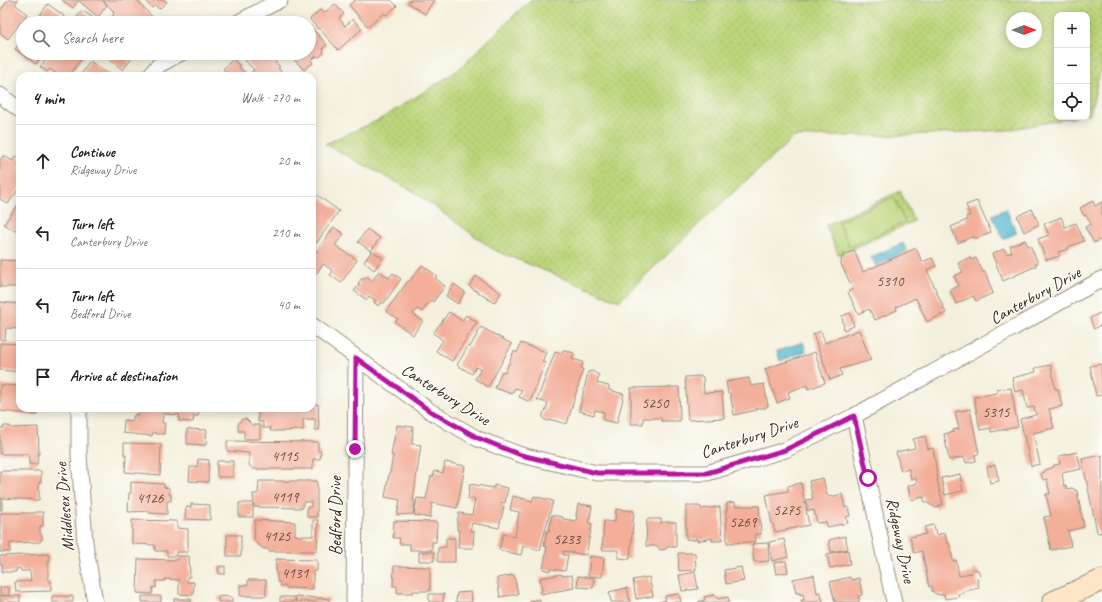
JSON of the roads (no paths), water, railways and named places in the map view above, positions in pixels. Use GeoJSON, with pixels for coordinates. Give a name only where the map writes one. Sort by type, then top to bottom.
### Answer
{"type":"FeatureCollection","features":[{"type":"Feature","properties":{"kind":"street"},"geometry":{"type":"LineString","coordinates":[[250,16],[280,0]]}},
{"type":"Feature","properties":{"kind":"street"},"geometry":{"type":"LineString","coordinates":[[152,72],[159,65],[168,60]]}},
{"type":"Feature","properties":{"kind":"street"},"geometry":{"type":"LineString","coordinates":[[0,95],[16,107]]}},
{"type":"Feature","properties":{"kind":"street","name":"Canterbury Drive"},"geometry":{"type":"LineString","coordinates":[[316,328],[430,411],[478,438],[521,455],[597,473],[707,473],[785,450],[854,416],[1102,280]]}},
{"type":"Feature","properties":{"kind":"street","name":"Bedford Drive"},"geometry":{"type":"LineString","coordinates":[[354,602],[356,358]]}},
{"type":"Feature","properties":{"kind":"street","name":"Middlesex Drive"},"geometry":{"type":"LineString","coordinates":[[79,412],[79,454],[85,544],[95,602]]}},
{"type":"Feature","properties":{"kind":"street","name":"Ridgeway Drive"},"geometry":{"type":"LineString","coordinates":[[854,416],[894,602]]}},
{"type":"Feature","properties":{"kind":"street"},"geometry":{"type":"LineString","coordinates":[[1053,602],[1102,580]]}},
{"type":"Feature","properties":{"kind":"water"},"geometry":{"type":"Polygon","coordinates":[[[1006,209],[1017,233],[1003,239],[992,215],[1006,209]]]}},
{"type":"Feature","properties":{"kind":"water"},"geometry":{"type":"Polygon","coordinates":[[[903,243],[907,251],[876,266],[871,257],[903,243]]]}},
{"type":"Feature","properties":{"kind":"water"},"geometry":{"type":"Polygon","coordinates":[[[803,342],[806,351],[780,361],[777,351],[803,342]]]}}]}
